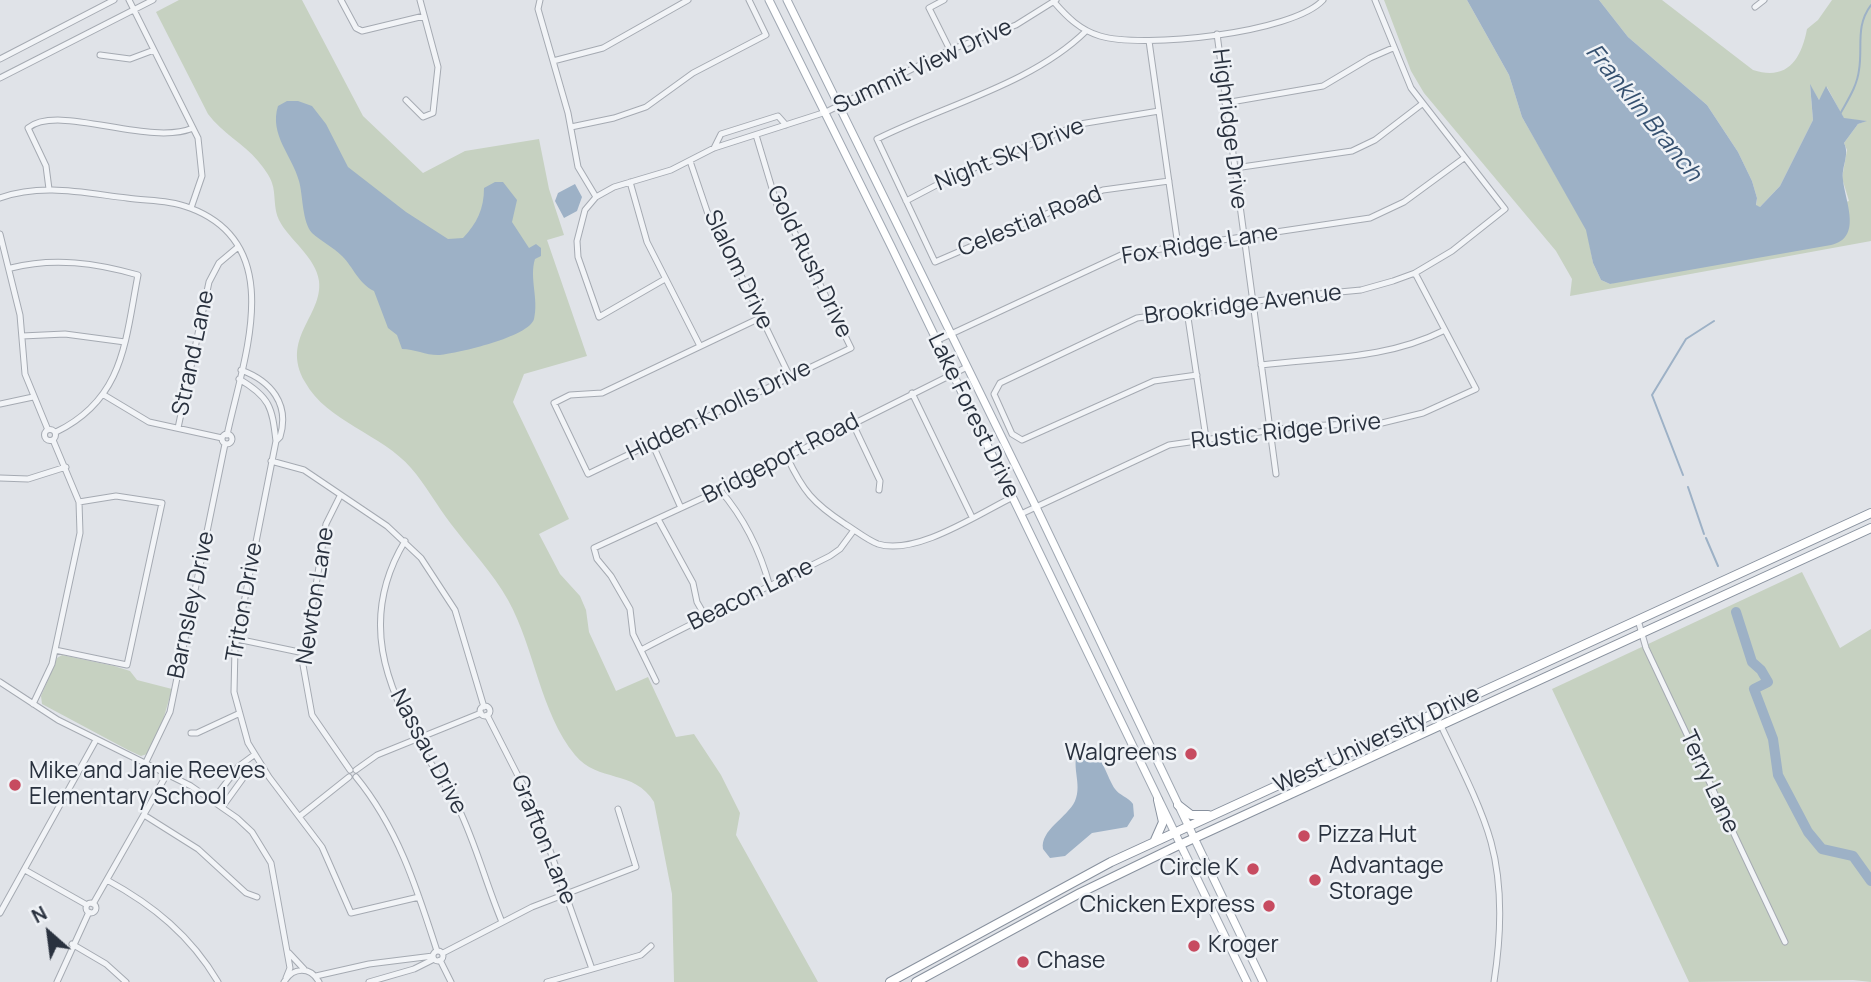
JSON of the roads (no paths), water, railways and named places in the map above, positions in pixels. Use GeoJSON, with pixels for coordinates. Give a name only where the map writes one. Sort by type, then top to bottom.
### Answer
{"type":"FeatureCollection","features":[{"type":"Feature","properties":{"kind":"highway","name":"West University Drive"},"geometry":{"type":"LineString","coordinates":[[890,982],[1065,885],[1154,842],[1871,513]]}},
{"type":"Feature","properties":{"kind":"highway","name":"West University Drive"},"geometry":{"type":"LineString","coordinates":[[916,982],[1080,893],[1180,844],[1871,528]]}},
{"type":"Feature","properties":{"kind":"highway"},"geometry":{"type":"LineString","coordinates":[[1302,774],[1307,785]]}},
{"type":"Feature","properties":{"kind":"highway"},"geometry":{"type":"LineString","coordinates":[[1154,842],[1163,822],[1158,800]]}},
{"type":"Feature","properties":{"kind":"highway"},"geometry":{"type":"LineString","coordinates":[[1178,805],[1193,815],[1214,814]]}},
{"type":"Feature","properties":{"kind":"main road","name":"Lake Forest Drive"},"geometry":{"type":"LineString","coordinates":[[769,0],[1247,982]]}},
{"type":"Feature","properties":{"kind":"main road","name":"Lake Forest Drive"},"geometry":{"type":"LineString","coordinates":[[787,0],[1036,507],[1263,982]]}},
{"type":"Feature","properties":{"kind":"main road"},"geometry":{"type":"LineString","coordinates":[[1239,966],[1253,959]]}},
{"type":"Feature","properties":{"kind":"street"},"geometry":{"type":"LineString","coordinates":[[0,59],[114,0]]}},
{"type":"Feature","properties":{"kind":"street"},"geometry":{"type":"LineString","coordinates":[[130,0],[200,145],[202,169],[191,208]]}},
{"type":"Feature","properties":{"kind":"street"},"geometry":{"type":"LineString","coordinates":[[0,78],[153,0]]}},
{"type":"Feature","properties":{"kind":"street"},"geometry":{"type":"LineString","coordinates":[[341,0],[356,29],[362,31],[424,16]]}},
{"type":"Feature","properties":{"kind":"street"},"geometry":{"type":"LineString","coordinates":[[406,100],[423,117],[433,113],[439,67],[420,0]]}},
{"type":"Feature","properties":{"kind":"street"},"geometry":{"type":"LineString","coordinates":[[540,0],[538,9],[571,127],[579,167],[596,197],[585,210],[577,241],[578,257],[599,317],[665,279]]}},
{"type":"Feature","properties":{"kind":"street"},"geometry":{"type":"LineString","coordinates":[[553,61],[603,48],[688,0]]}},
{"type":"Feature","properties":{"kind":"street"},"geometry":{"type":"LineString","coordinates":[[571,127],[614,118],[646,107],[693,73],[766,35],[749,0]]}},
{"type":"Feature","properties":{"kind":"street"},"geometry":{"type":"LineString","coordinates":[[944,0],[929,8],[950,50]]}},
{"type":"Feature","properties":{"kind":"street"},"geometry":{"type":"LineString","coordinates":[[1055,1],[1068,18],[1086,31],[1112,39],[1149,41],[1275,25],[1305,14],[1323,0]]}},
{"type":"Feature","properties":{"kind":"street"},"geometry":{"type":"LineString","coordinates":[[1375,0],[1393,48],[1422,104],[1464,158]]}},
{"type":"Feature","properties":{"kind":"street"},"geometry":{"type":"LineString","coordinates":[[1755,7],[1764,0]]}},
{"type":"Feature","properties":{"kind":"street","name":"Summit View Drive"},"geometry":{"type":"LineString","coordinates":[[596,197],[690,161],[714,148],[826,113],[950,50],[1016,25],[1055,1]]}},
{"type":"Feature","properties":{"kind":"street"},"geometry":{"type":"LineString","coordinates":[[906,201],[877,139],[1040,66],[1065,51],[1086,31]]}},
{"type":"Feature","properties":{"kind":"street","name":"Highridge Drive"},"geometry":{"type":"LineString","coordinates":[[1217,34],[1276,474]]}},
{"type":"Feature","properties":{"kind":"street"},"geometry":{"type":"LineString","coordinates":[[1149,41],[1178,246]]}},
{"type":"Feature","properties":{"kind":"street"},"geometry":{"type":"LineString","coordinates":[[1225,103],[1323,86],[1370,58],[1393,48]]}},
{"type":"Feature","properties":{"kind":"street"},"geometry":{"type":"LineString","coordinates":[[100,55],[130,59],[154,50]]}},
{"type":"Feature","properties":{"kind":"street"},"geometry":{"type":"LineString","coordinates":[[1236,168],[1352,151],[1375,141],[1422,104]]}},
{"type":"Feature","properties":{"kind":"street","name":"Night Sky Drive"},"geometry":{"type":"LineString","coordinates":[[906,201],[958,175],[1080,124],[1159,111]]}},
{"type":"Feature","properties":{"kind":"street","name":"Summit View Drive"},"geometry":{"type":"LineString","coordinates":[[714,148],[721,134],[778,116],[786,125]]}},
{"type":"Feature","properties":{"kind":"street"},"geometry":{"type":"LineString","coordinates":[[49,189],[46,166],[28,128],[34,123],[55,120],[163,135],[193,128]]}},
{"type":"Feature","properties":{"kind":"street","name":"Gold Rush Drive"},"geometry":{"type":"LineString","coordinates":[[756,135],[777,205],[790,225],[850,348]]}},
{"type":"Feature","properties":{"kind":"street","name":"Brookridge Avenue"},"geometry":{"type":"LineString","coordinates":[[1197,374],[1154,381],[1022,440],[1016,438],[994,394],[996,386],[1126,322],[1253,302],[1361,290],[1415,272],[1452,251],[1505,209],[1464,158]]}},
{"type":"Feature","properties":{"kind":"street","name":"Fox Ridge Lane"},"geometry":{"type":"LineString","coordinates":[[936,341],[1121,255],[1370,218],[1404,202],[1464,158]]}},
{"type":"Feature","properties":{"kind":"street","name":"Slalom Drive"},"geometry":{"type":"LineString","coordinates":[[690,161],[698,177],[711,223],[762,317],[790,377]]}},
{"type":"Feature","properties":{"kind":"street","name":"Celestial Road"},"geometry":{"type":"LineString","coordinates":[[906,201],[935,262],[1104,190],[1169,181]]}},
{"type":"Feature","properties":{"kind":"street"},"geometry":{"type":"LineString","coordinates":[[630,182],[647,242],[701,346],[762,317]]}},
{"type":"Feature","properties":{"kind":"street","name":"Barnsley Drive"},"geometry":{"type":"LineString","coordinates":[[0,198],[49,189],[191,208],[216,223],[238,247],[247,262],[254,293],[241,370],[170,712],[146,762]]}},
{"type":"Feature","properties":{"kind":"street"},"geometry":{"type":"LineString","coordinates":[[0,234],[11,268],[24,366],[33,397],[48,430],[46,438],[53,440]]}},
{"type":"Feature","properties":{"kind":"street","name":"Strand Lane"},"geometry":{"type":"LineString","coordinates":[[178,428],[209,282],[219,263],[238,247]]}},
{"type":"Feature","properties":{"kind":"street"},"geometry":{"type":"LineString","coordinates":[[11,268],[40,262],[81,262],[138,275],[125,342],[113,381],[104,396],[81,418],[55,432],[48,430]]}},
{"type":"Feature","properties":{"kind":"street"},"geometry":{"type":"LineString","coordinates":[[1261,365],[1376,355],[1411,346],[1445,330],[1415,272]]}},
{"type":"Feature","properties":{"kind":"street"},"geometry":{"type":"LineString","coordinates":[[1187,311],[1206,438]]}},
{"type":"Feature","properties":{"kind":"street","name":"Rustic Ridge Drive"},"geometry":{"type":"LineString","coordinates":[[1021,514],[1169,445],[1270,429],[1382,423],[1423,413],[1476,389],[1445,330]]}},
{"type":"Feature","properties":{"kind":"street"},"geometry":{"type":"LineString","coordinates":[[22,336],[65,334],[125,342]]}},
{"type":"Feature","properties":{"kind":"street","name":"Hidden Knolls Drive"},"geometry":{"type":"LineString","coordinates":[[701,346],[602,393],[570,395],[554,403],[588,474],[850,348]]}},
{"type":"Feature","properties":{"kind":"street","name":"Bridgeport Road"},"geometry":{"type":"LineString","coordinates":[[641,650],[633,634],[630,609],[611,576],[597,559],[594,548],[720,490],[732,480],[786,457],[852,422],[967,368]]}},
{"type":"Feature","properties":{"kind":"street"},"geometry":{"type":"LineString","coordinates":[[239,379],[262,395],[272,411],[282,408],[267,384],[241,370]]}},
{"type":"Feature","properties":{"kind":"street"},"geometry":{"type":"LineString","coordinates":[[912,393],[972,517]]}},
{"type":"Feature","properties":{"kind":"street"},"geometry":{"type":"LineString","coordinates":[[104,396],[144,420],[225,439]]}},
{"type":"Feature","properties":{"kind":"street"},"geometry":{"type":"LineString","coordinates":[[0,404],[33,397]]}},
{"type":"Feature","properties":{"kind":"street","name":"Triton Drive"},"geometry":{"type":"LineString","coordinates":[[282,408],[283,428],[276,441],[271,461],[237,639],[233,672],[238,715],[260,765],[300,816],[333,868],[351,914],[419,897]]}},
{"type":"Feature","properties":{"kind":"street","name":"Triton Drive"},"geometry":{"type":"LineString","coordinates":[[272,411],[276,441]]}},
{"type":"Feature","properties":{"kind":"street"},"geometry":{"type":"LineString","coordinates":[[852,422],[880,481],[879,490]]}},
{"type":"Feature","properties":{"kind":"street"},"geometry":{"type":"LineString","coordinates":[[33,704],[47,678],[55,650],[79,540],[79,502],[53,440],[55,432]]}},
{"type":"Feature","properties":{"kind":"street"},"geometry":{"type":"LineString","coordinates":[[652,443],[681,508]]}},
{"type":"Feature","properties":{"kind":"street"},"geometry":{"type":"LineString","coordinates":[[786,457],[803,490],[817,506],[876,543],[894,547],[914,545],[1013,497]]}},
{"type":"Feature","properties":{"kind":"street","name":"Grafton Lane"},"geometry":{"type":"LineString","coordinates":[[271,461],[304,470],[405,541],[436,577],[455,610],[484,712],[531,800],[592,969]]}},
{"type":"Feature","properties":{"kind":"street"},"geometry":{"type":"LineString","coordinates":[[0,478],[28,479],[66,467]]}},
{"type":"Feature","properties":{"kind":"street"},"geometry":{"type":"LineString","coordinates":[[720,490],[738,512],[762,558],[770,587]]}},
{"type":"Feature","properties":{"kind":"street"},"geometry":{"type":"LineString","coordinates":[[55,650],[127,665],[162,503],[116,496],[79,502]]}},
{"type":"Feature","properties":{"kind":"street","name":"Newton Lane"},"geometry":{"type":"LineString","coordinates":[[340,496],[326,524],[304,653],[305,687],[312,715],[395,836],[419,897],[437,956],[451,982]]}},
{"type":"Feature","properties":{"kind":"street"},"geometry":{"type":"LineString","coordinates":[[658,519],[694,583],[697,602],[705,616]]}},
{"type":"Feature","properties":{"kind":"street","name":"Beacon Lane"},"geometry":{"type":"LineString","coordinates":[[641,650],[830,556],[840,549],[854,530]]}},
{"type":"Feature","properties":{"kind":"street","name":"Nassau Drive"},"geometry":{"type":"LineString","coordinates":[[405,541],[383,590],[380,637],[387,673],[416,738],[465,823],[502,922]]}},
{"type":"Feature","properties":{"kind":"street","name":"Terry Lane"},"geometry":{"type":"LineString","coordinates":[[1639,620],[1640,633],[1785,942]]}},
{"type":"Feature","properties":{"kind":"street"},"geometry":{"type":"LineString","coordinates":[[237,639],[304,653]]}},
{"type":"Feature","properties":{"kind":"street"},"geometry":{"type":"LineString","coordinates":[[641,650],[656,681]]}},
{"type":"Feature","properties":{"kind":"street"},"geometry":{"type":"LineString","coordinates":[[0,682],[96,740],[146,762],[213,800],[252,832],[271,863],[290,968],[285,980]]}},
{"type":"Feature","properties":{"kind":"street"},"geometry":{"type":"LineString","coordinates":[[300,816],[377,755],[484,712]]}},
{"type":"Feature","properties":{"kind":"street"},"geometry":{"type":"LineString","coordinates":[[1435,713],[1486,828],[1496,861],[1499,900],[1494,982]]}},
{"type":"Feature","properties":{"kind":"street"},"geometry":{"type":"LineString","coordinates":[[191,733],[197,733],[238,715]]}},
{"type":"Feature","properties":{"kind":"street"},"geometry":{"type":"LineString","coordinates":[[0,913],[96,740]]}},
{"type":"Feature","properties":{"kind":"street"},"geometry":{"type":"LineString","coordinates":[[213,800],[233,773],[254,755]]}},
{"type":"Feature","properties":{"kind":"street"},"geometry":{"type":"LineString","coordinates":[[223,806],[242,779],[260,765]]}},
{"type":"Feature","properties":{"kind":"street"},"geometry":{"type":"LineString","coordinates":[[233,773],[242,779]]}},
{"type":"Feature","properties":{"kind":"street"},"geometry":{"type":"LineString","coordinates":[[57,982],[90,907],[167,774]]}},
{"type":"Feature","properties":{"kind":"street"},"geometry":{"type":"LineString","coordinates":[[369,982],[386,978],[437,956],[502,922],[636,867],[618,809]]}},
{"type":"Feature","properties":{"kind":"street"},"geometry":{"type":"LineString","coordinates":[[144,815],[198,849],[246,893],[257,897]]}},
{"type":"Feature","properties":{"kind":"street"},"geometry":{"type":"LineString","coordinates":[[25,870],[90,907]]}},
{"type":"Feature","properties":{"kind":"street"},"geometry":{"type":"LineString","coordinates":[[107,880],[163,916],[190,943],[218,982]]}},
{"type":"Feature","properties":{"kind":"street"},"geometry":{"type":"LineString","coordinates":[[72,944],[106,964],[126,982]]}},
{"type":"Feature","properties":{"kind":"street"},"geometry":{"type":"LineString","coordinates":[[547,982],[641,954],[651,946]]}},
{"type":"Feature","properties":{"kind":"street"},"geometry":{"type":"LineString","coordinates":[[286,947],[296,962],[317,979],[382,962],[437,956]]}},
{"type":"Feature","properties":{"kind":"street"},"geometry":{"type":"LineString","coordinates":[[382,962],[386,978]]}},
{"type":"Feature","properties":{"kind":"street"},"geometry":{"type":"LineString","coordinates":[[285,980],[294,971],[307,970]]}},
{"type":"Feature","properties":{"kind":"water"},"geometry":{"type":"Polygon","coordinates":[[[1467,0],[1599,0],[1628,37],[1707,105],[1738,152],[1752,181],[1757,198],[1756,205],[1760,207],[1780,186],[1813,120],[1810,84],[1819,100],[1826,86],[1844,118],[1867,121],[1858,124],[1844,143],[1846,152],[1843,180],[1850,218],[1847,235],[1831,245],[1610,284],[1601,280],[1593,263],[1586,230],[1522,117],[1509,75],[1467,0]]]}},
{"type":"Feature","properties":{"kind":"water"},"geometry":{"type":"Polygon","coordinates":[[[287,101],[298,101],[312,106],[326,124],[348,167],[406,212],[448,239],[463,238],[479,215],[484,188],[495,182],[503,182],[517,200],[512,222],[529,248],[536,244],[541,248],[541,256],[535,259],[533,266],[535,311],[529,326],[507,338],[449,354],[435,355],[402,349],[397,335],[388,328],[374,291],[360,280],[342,256],[309,228],[299,181],[276,126],[278,106],[287,101]]]}},
{"type":"Feature","properties":{"kind":"water"},"geometry":{"type":"Polygon","coordinates":[[[575,184],[582,197],[577,211],[564,218],[555,201],[558,193],[575,184]]]}},
{"type":"Feature","properties":{"kind":"water"},"geometry":{"type":"Polygon","coordinates":[[[1090,746],[1115,789],[1133,804],[1134,816],[1127,827],[1092,833],[1065,856],[1050,858],[1043,849],[1043,842],[1075,801],[1078,787],[1077,754],[1080,748],[1090,746]]]}},
{"type":"Feature","properties":{"kind":"waterway"},"geometry":{"type":"LineString","coordinates":[[1839,116],[1858,76],[1861,29],[1871,5]]}},
{"type":"Feature","properties":{"kind":"waterway","name":"Franklin Branch"},"geometry":{"type":"LineString","coordinates":[[1683,475],[1652,395],[1686,339],[1714,321]]}},
{"type":"Feature","properties":{"kind":"waterway","name":"Franklin Branch"},"geometry":{"type":"LineString","coordinates":[[1688,487],[1704,534]]}},
{"type":"Feature","properties":{"kind":"waterway","name":"Franklin Branch"},"geometry":{"type":"LineString","coordinates":[[1706,538],[1718,566]]}},
{"type":"Feature","properties":{"kind":"waterway","name":"Franklin Branch"},"geometry":{"type":"LineString","coordinates":[[1736,612],[1752,662],[1768,682],[1754,689],[1773,739],[1778,775],[1808,832],[1822,849],[1853,856],[1871,881]]}},
{"type":"Feature","properties":{"kind":"place","name":"Walgreens"},"geometry":{"type":"Point","coordinates":[1191,754]}},
{"type":"Feature","properties":{"kind":"place","name":"Mike and Janie Reeves Elementary School"},"geometry":{"type":"Point","coordinates":[15,785]}},
{"type":"Feature","properties":{"kind":"place","name":"Pizza Hut"},"geometry":{"type":"Point","coordinates":[1304,836]}},
{"type":"Feature","properties":{"kind":"place","name":"Circle K"},"geometry":{"type":"Point","coordinates":[1253,869]}},
{"type":"Feature","properties":{"kind":"place","name":"Advantage Storage"},"geometry":{"type":"Point","coordinates":[1315,880]}},
{"type":"Feature","properties":{"kind":"place","name":"Chicken Express"},"geometry":{"type":"Point","coordinates":[1269,906]}},
{"type":"Feature","properties":{"kind":"place","name":"Kroger"},"geometry":{"type":"Point","coordinates":[1194,946]}},
{"type":"Feature","properties":{"kind":"place","name":"Chase"},"geometry":{"type":"Point","coordinates":[1023,962]}}]}
